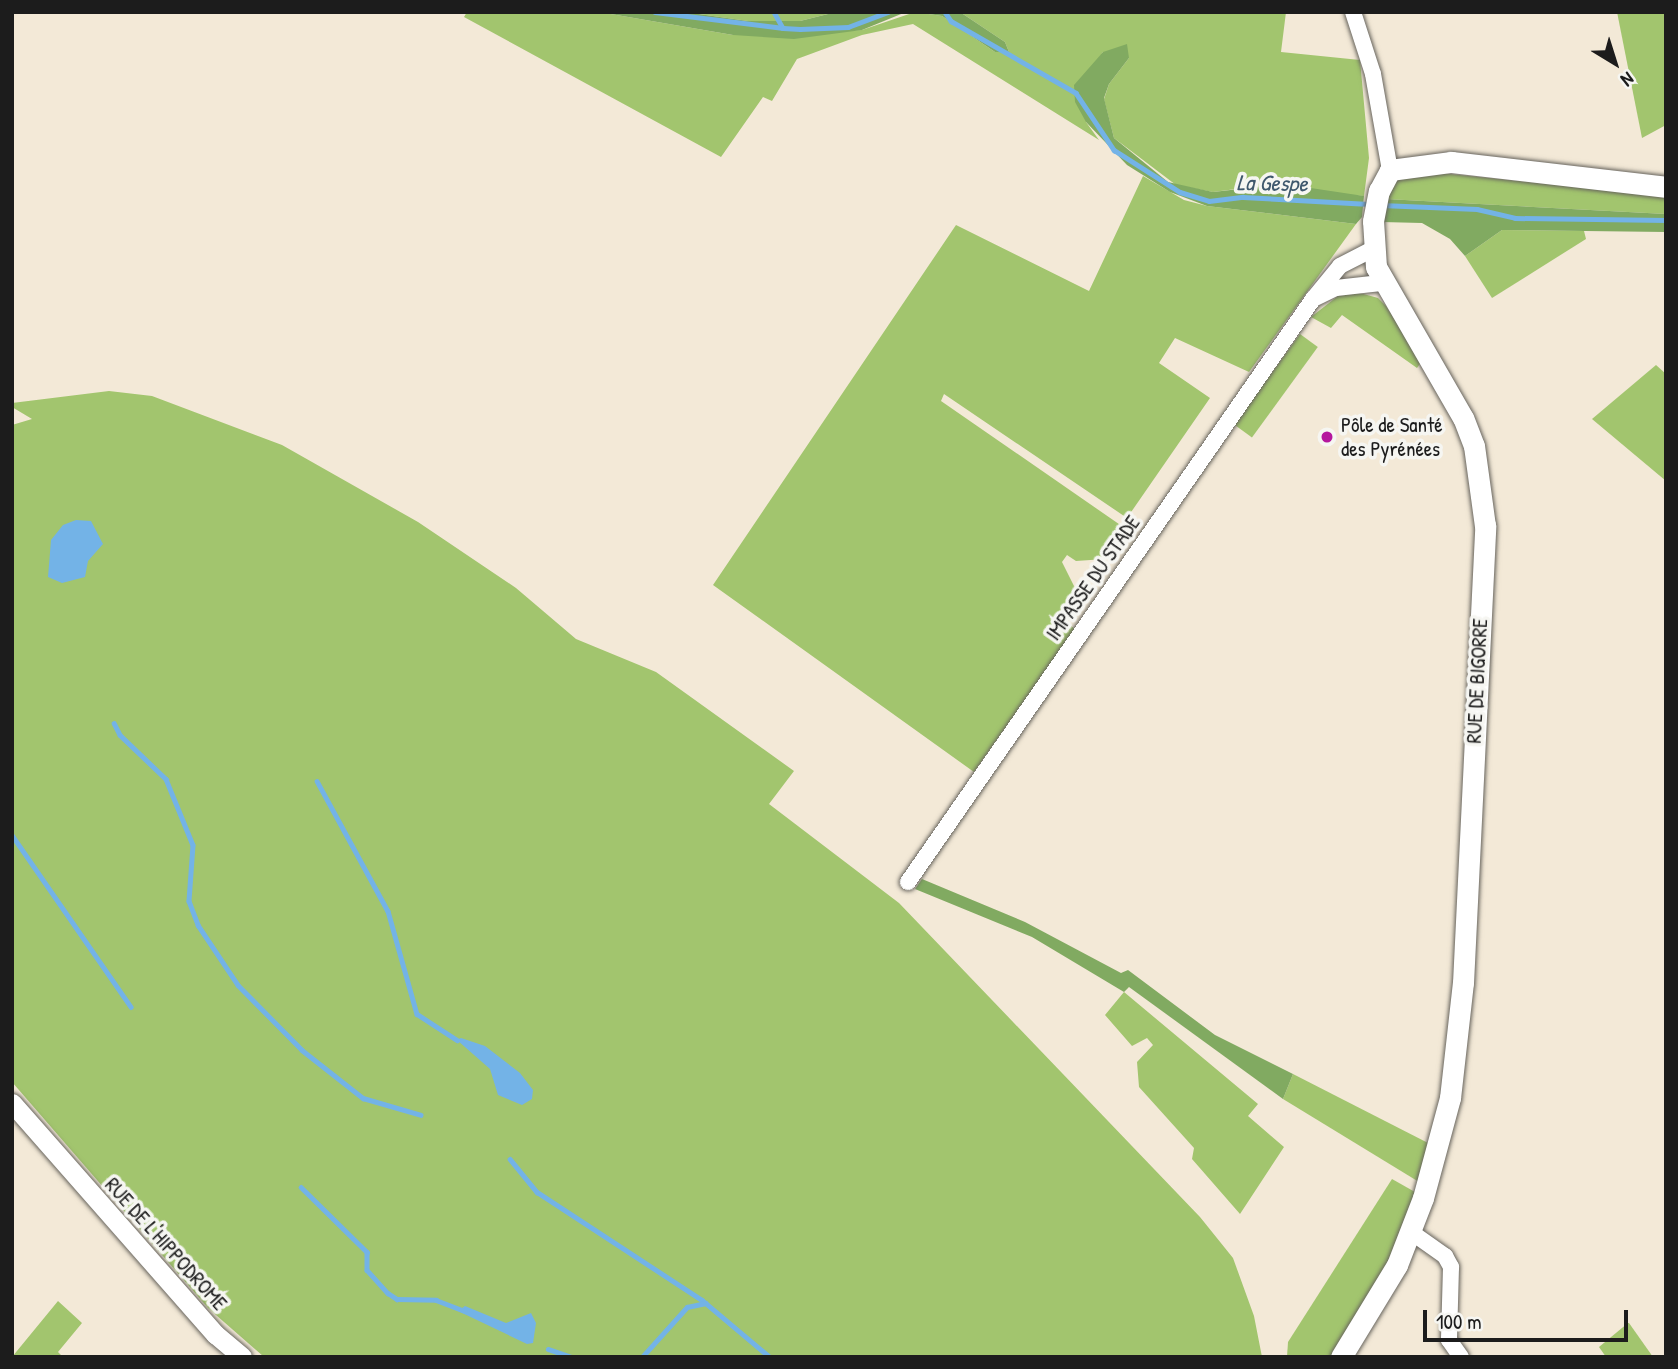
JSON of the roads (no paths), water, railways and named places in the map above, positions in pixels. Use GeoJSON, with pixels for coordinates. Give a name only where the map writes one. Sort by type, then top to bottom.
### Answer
{"type":"FeatureCollection","features":[{"type":"Feature","properties":{"kind":"main road"},"geometry":{"type":"LineString","coordinates":[[1390,170],[1451,162],[1666,187]]}},
{"type":"Feature","properties":{"kind":"main road","name":"RUE DE BIGORRE"},"geometry":{"type":"LineString","coordinates":[[1341,1357],[1384,1293],[1411,1232],[1433,1166],[1450,1098],[1463,983],[1485,526],[1474,446],[1463,418],[1381,283],[1373,249],[1373,221],[1378,191],[1390,170]]}},
{"type":"Feature","properties":{"kind":"street"},"geometry":{"type":"LineString","coordinates":[[1353,12],[1373,74],[1390,170]]}},
{"type":"Feature","properties":{"kind":"street","name":"IMPASSE DU STADE"},"geometry":{"type":"LineString","coordinates":[[908,882],[1313,299],[1340,266],[1373,249]]}},
{"type":"Feature","properties":{"kind":"street"},"geometry":{"type":"LineString","coordinates":[[1313,299],[1336,288],[1381,283]]}},
{"type":"Feature","properties":{"kind":"street","name":"RUE DE L'HIPPODROME"},"geometry":{"type":"LineString","coordinates":[[12,1103],[215,1334],[242,1357]]}},
{"type":"Feature","properties":{"kind":"street"},"geometry":{"type":"LineString","coordinates":[[1411,1232],[1445,1256],[1451,1267],[1449,1340],[1461,1357]]}},
{"type":"Feature","properties":{"kind":"water"},"geometry":{"type":"Polygon","coordinates":[[[76,520],[91,521],[103,544],[88,561],[85,577],[62,583],[48,577],[51,540],[63,525],[76,520]]]}},
{"type":"Feature","properties":{"kind":"water"},"geometry":{"type":"Polygon","coordinates":[[[461,1038],[485,1046],[520,1073],[533,1090],[532,1099],[522,1105],[498,1095],[490,1069],[457,1040],[461,1038]]]}},
{"type":"Feature","properties":{"kind":"water"},"geometry":{"type":"Polygon","coordinates":[[[465,1306],[506,1323],[531,1313],[536,1323],[533,1343],[527,1344],[458,1311],[465,1306]]]}},
{"type":"Feature","properties":{"kind":"waterway"},"geometry":{"type":"LineString","coordinates":[[655,12],[783,28]]}},
{"type":"Feature","properties":{"kind":"waterway","name":"La Gespe"},"geometry":{"type":"LineString","coordinates":[[774,12],[783,28],[800,29],[848,27],[888,12]]}},
{"type":"Feature","properties":{"kind":"waterway","name":"La Gespe"},"geometry":{"type":"LineString","coordinates":[[945,12],[951,21],[1076,93],[1114,150],[1180,192],[1209,201],[1243,197],[1369,204]]}},
{"type":"Feature","properties":{"kind":"waterway","name":"La Gespe"},"geometry":{"type":"LineString","coordinates":[[1381,205],[1477,209],[1515,218],[1666,220]]}},
{"type":"Feature","properties":{"kind":"waterway"},"geometry":{"type":"LineString","coordinates":[[114,723],[120,735],[166,779],[193,845],[189,901],[198,925],[238,985],[302,1050],[363,1098],[421,1115]]}},
{"type":"Feature","properties":{"kind":"waterway"},"geometry":{"type":"LineString","coordinates":[[317,781],[388,911],[417,1014],[457,1040]]}},
{"type":"Feature","properties":{"kind":"waterway"},"geometry":{"type":"LineString","coordinates":[[12,835],[131,1007]]}},
{"type":"Feature","properties":{"kind":"waterway"},"geometry":{"type":"LineString","coordinates":[[510,1159],[537,1192],[702,1300],[770,1357]]}},
{"type":"Feature","properties":{"kind":"waterway"},"geometry":{"type":"LineString","coordinates":[[301,1187],[367,1252],[367,1270],[388,1293],[397,1299],[436,1300],[465,1311]]}},
{"type":"Feature","properties":{"kind":"waterway"},"geometry":{"type":"LineString","coordinates":[[642,1357],[687,1307],[706,1303]]}},
{"type":"Feature","properties":{"kind":"waterway"},"geometry":{"type":"LineString","coordinates":[[548,1349],[571,1357]]}},
{"type":"Feature","properties":{"kind":"place","name":"Pôle de Santé des Pyrénées"},"geometry":{"type":"Point","coordinates":[1327,437]}}]}
